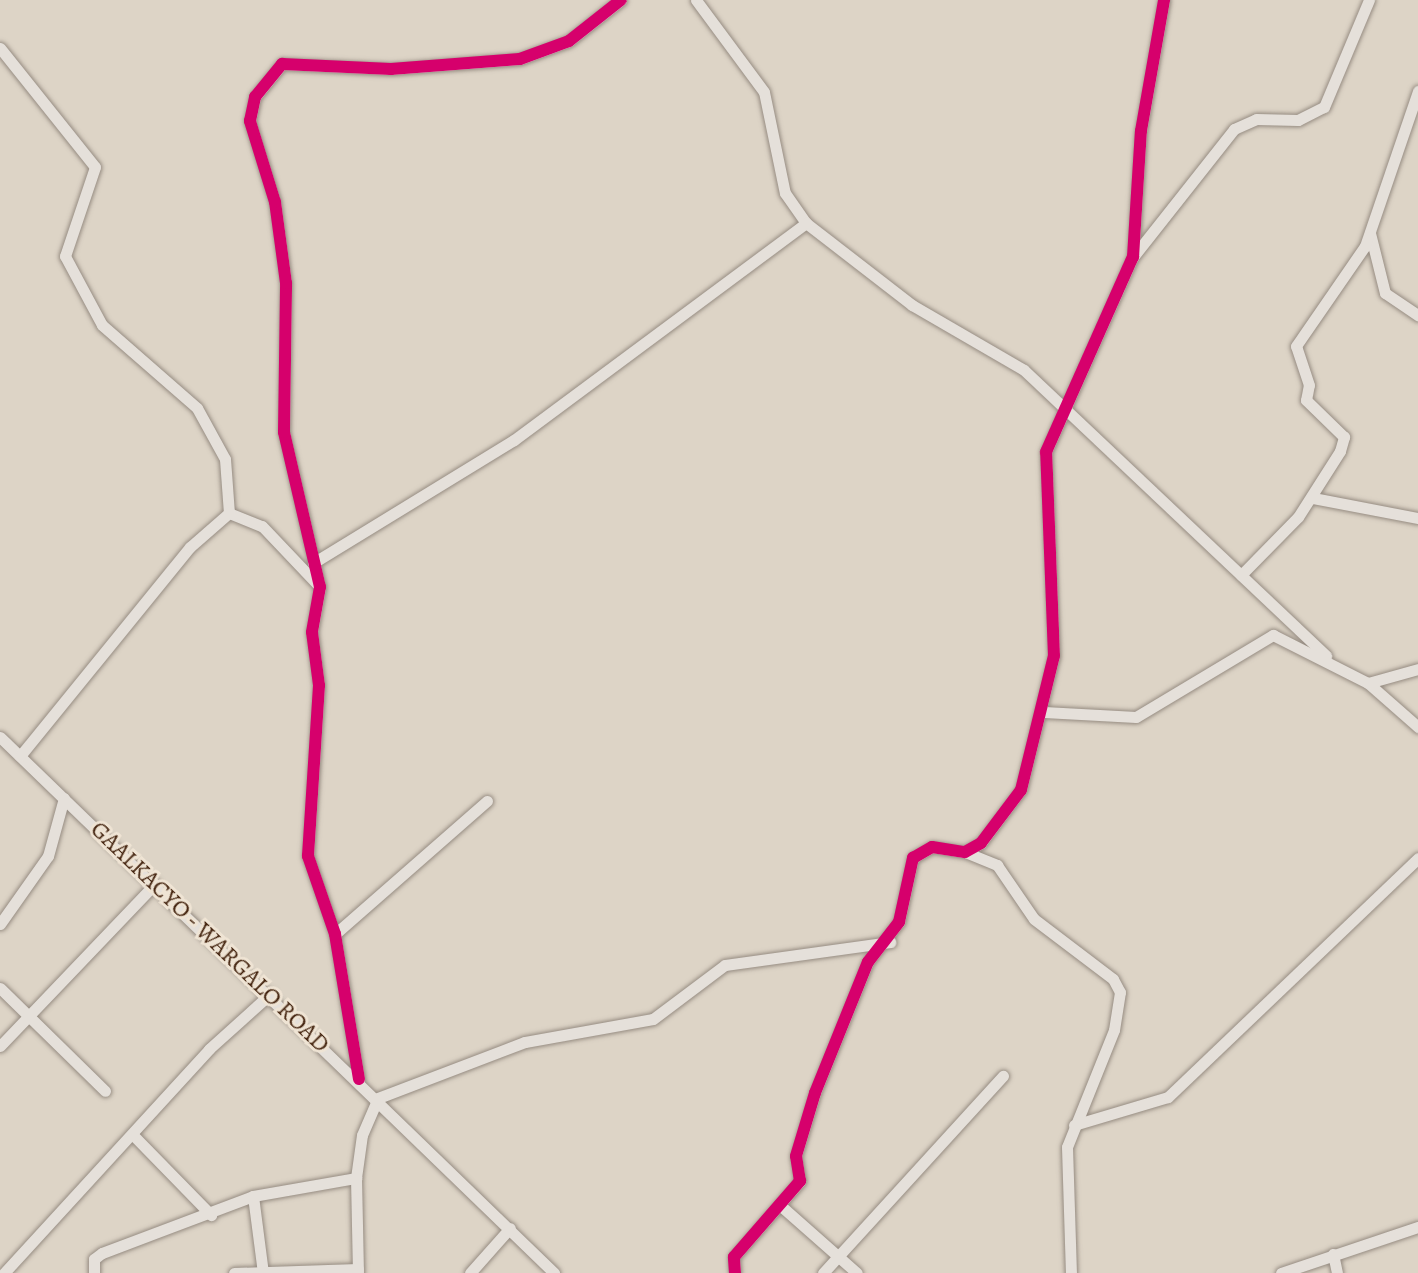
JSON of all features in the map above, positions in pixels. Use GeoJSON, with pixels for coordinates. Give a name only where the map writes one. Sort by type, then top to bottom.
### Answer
{"type":"FeatureCollection","features":[{"type":"Feature","properties":{"kind":"street"},"geometry":{"type":"LineString","coordinates":[[359,1079],[335,934],[308,856],[319,685],[312,632],[320,587],[284,432],[289,338],[275,202],[250,121],[260,88],[282,64],[391,69],[520,59],[569,41],[621,0]]}},
{"type":"Feature","properties":{"kind":"street"},"geometry":{"type":"LineString","coordinates":[[696,0],[764,92],[785,193],[806,223],[912,305],[1024,370],[1326,656],[1368,683],[1418,727]]}},
{"type":"Feature","properties":{"kind":"street"},"geometry":{"type":"LineString","coordinates":[[1133,257],[1141,131],[1164,0]]}},
{"type":"Feature","properties":{"kind":"street"},"geometry":{"type":"LineString","coordinates":[[965,852],[981,843],[1021,790],[1044,712],[1054,656],[1042,473],[1062,407],[1133,257],[1234,129],[1256,119],[1298,120],[1324,107],[1369,0]]}},
{"type":"Feature","properties":{"kind":"street"},"geometry":{"type":"LineString","coordinates":[[0,48],[95,167],[65,256],[102,325],[197,408],[225,459],[229,513]]}},
{"type":"Feature","properties":{"kind":"street"},"geometry":{"type":"LineString","coordinates":[[1241,575],[1313,498],[1344,437],[1310,409],[1296,346],[1370,233],[1418,91]]}},
{"type":"Feature","properties":{"kind":"street"},"geometry":{"type":"LineString","coordinates":[[313,563],[514,440],[806,223]]}},
{"type":"Feature","properties":{"kind":"street"},"geometry":{"type":"LineString","coordinates":[[1370,233],[1385,293],[1418,315]]}},
{"type":"Feature","properties":{"kind":"street"},"geometry":{"type":"LineString","coordinates":[[1313,498],[1418,518]]}},
{"type":"Feature","properties":{"kind":"street"},"geometry":{"type":"LineString","coordinates":[[229,513],[262,526],[320,587]]}},
{"type":"Feature","properties":{"kind":"street"},"geometry":{"type":"LineString","coordinates":[[20,756],[190,547],[229,513]]}},
{"type":"Feature","properties":{"kind":"street"},"geometry":{"type":"LineString","coordinates":[[1044,712],[1136,717],[1273,635],[1326,656]]}},
{"type":"Feature","properties":{"kind":"street"},"geometry":{"type":"LineString","coordinates":[[1368,683],[1418,669]]}},
{"type":"Feature","properties":{"kind":"street","name":"GAALKACYO - WARGALO ROAD"},"geometry":{"type":"LineString","coordinates":[[0,737],[359,1079],[554,1273]]}},
{"type":"Feature","properties":{"kind":"street"},"geometry":{"type":"LineString","coordinates":[[0,924],[48,856],[64,798]]}},
{"type":"Feature","properties":{"kind":"street"},"geometry":{"type":"LineString","coordinates":[[335,934],[487,801]]}},
{"type":"Feature","properties":{"kind":"street"},"geometry":{"type":"LineString","coordinates":[[720,1273],[800,1181],[797,1148],[857,985],[890,942],[913,858],[932,847],[965,852],[997,865],[1034,919],[1113,979],[1120,992],[1114,1030],[1067,1147],[1071,1273]]}},
{"type":"Feature","properties":{"kind":"street"},"geometry":{"type":"LineString","coordinates":[[1074,1125],[1168,1097],[1418,858]]}},
{"type":"Feature","properties":{"kind":"street"},"geometry":{"type":"LineString","coordinates":[[0,1046],[155,884]]}},
{"type":"Feature","properties":{"kind":"street"},"geometry":{"type":"LineString","coordinates":[[234,1273],[358,1271],[356,1178],[362,1135],[378,1098],[525,1042],[653,1019],[725,965],[890,942]]}},
{"type":"Feature","properties":{"kind":"street"},"geometry":{"type":"LineString","coordinates":[[0,988],[105,1091]]}},
{"type":"Feature","properties":{"kind":"street"},"geometry":{"type":"LineString","coordinates":[[4,1273],[270,994]]}},
{"type":"Feature","properties":{"kind":"street"},"geometry":{"type":"LineString","coordinates":[[823,1273],[1003,1076]]}},
{"type":"Feature","properties":{"kind":"street"},"geometry":{"type":"LineString","coordinates":[[133,1135],[211,1215]]}},
{"type":"Feature","properties":{"kind":"street"},"geometry":{"type":"LineString","coordinates":[[94,1273],[102,1253],[211,1215],[253,1196],[356,1178]]}},
{"type":"Feature","properties":{"kind":"street"},"geometry":{"type":"LineString","coordinates":[[253,1196],[262,1271]]}},
{"type":"Feature","properties":{"kind":"street"},"geometry":{"type":"LineString","coordinates":[[781,1206],[857,1273]]}},
{"type":"Feature","properties":{"kind":"street"},"geometry":{"type":"LineString","coordinates":[[1281,1273],[1418,1227]]}},
{"type":"Feature","properties":{"kind":"street"},"geometry":{"type":"LineString","coordinates":[[470,1273],[510,1228]]}},
{"type":"Feature","properties":{"kind":"street"},"geometry":{"type":"LineString","coordinates":[[1333,1254],[1337,1273]]}},
{"type":"Feature","properties":{"kind":"street"},"geometry":{"type":"LineString","coordinates":[[734,1257],[735,1273]]}},
{"type":"Feature","properties":{"kind":"cycle path"},"geometry":{"type":"LineString","coordinates":[[359,1079],[335,934],[308,856],[319,685],[312,632],[320,587],[284,432],[286,283],[275,202],[250,121],[255,97],[282,64],[391,69],[520,59],[569,41],[621,0]]}},
{"type":"Feature","properties":{"kind":"cycle path"},"geometry":{"type":"LineString","coordinates":[[735,1273],[734,1257],[800,1181],[796,1156],[815,1093],[868,962],[899,922],[913,858],[932,847],[965,852],[981,843],[1021,790],[1054,656],[1046,452],[1133,257],[1141,131],[1164,0]]}}]}
